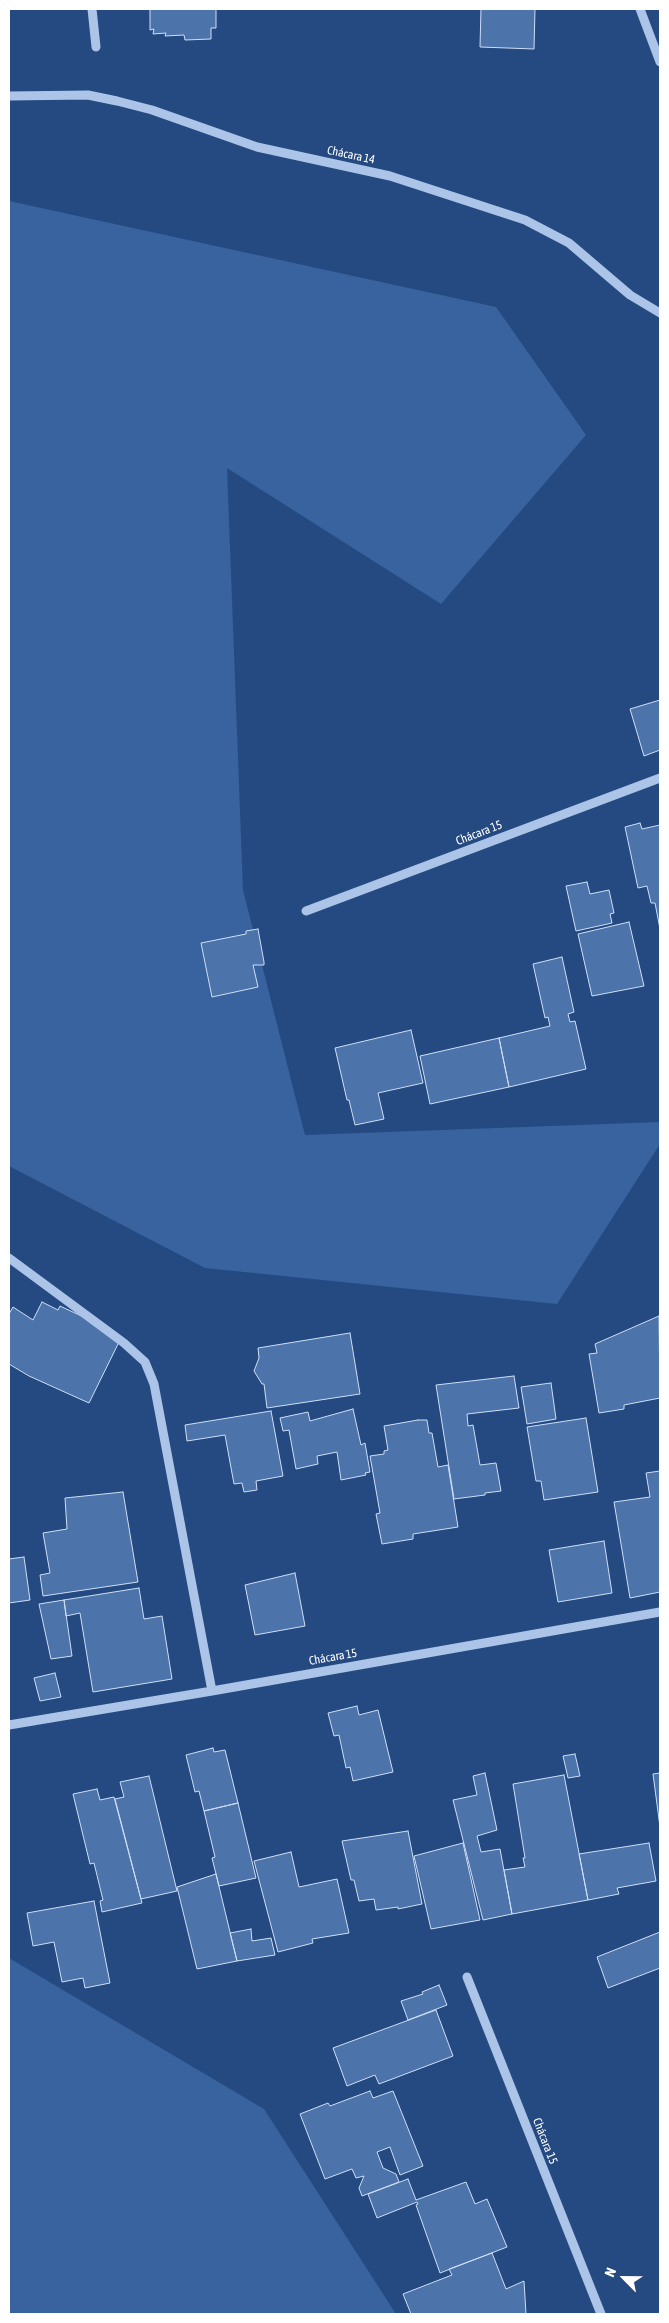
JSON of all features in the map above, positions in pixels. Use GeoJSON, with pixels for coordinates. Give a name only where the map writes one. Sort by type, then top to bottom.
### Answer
{"type":"FeatureCollection","features":[{"type":"Feature","properties":{"kind":"street"},"geometry":{"type":"LineString","coordinates":[[92,9],[96,47]]}},
{"type":"Feature","properties":{"kind":"street"},"geometry":{"type":"LineString","coordinates":[[640,9],[660,62]]}},
{"type":"Feature","properties":{"kind":"street","name":"Chácara 14"},"geometry":{"type":"LineString","coordinates":[[9,96],[88,95],[117,101],[152,110],[257,147],[390,176],[524,220],[569,243],[630,295],[660,313]]}},
{"type":"Feature","properties":{"kind":"street","name":"Chácara 15"},"geometry":{"type":"LineString","coordinates":[[306,911],[660,778]]}},
{"type":"Feature","properties":{"kind":"street"},"geometry":{"type":"LineString","coordinates":[[9,1258],[124,1343],[145,1362],[154,1384],[212,1691]]}},
{"type":"Feature","properties":{"kind":"street","name":"Chácara 15"},"geometry":{"type":"LineString","coordinates":[[9,1724],[212,1691],[660,1612]]}},
{"type":"Feature","properties":{"kind":"street","name":"Chácara 15"},"geometry":{"type":"LineString","coordinates":[[468,1977],[601,2314]]}},
{"type":"Feature","properties":{"kind":"shaded area"},"geometry":{"type":"Polygon","coordinates":[[[9,201],[496,307],[586,435],[441,604],[227,468],[243,890],[305,1135],[660,1122],[660,1144],[557,1304],[205,1268],[9,1166],[9,201]]]}},
{"type":"Feature","properties":{"kind":"shaded area"},"geometry":{"type":"Polygon","coordinates":[[[9,1958],[264,2109],[396,2314],[9,2314],[9,1958]]]}},
{"type":"Feature","properties":{"kind":"building"},"geometry":{"type":"Polygon","coordinates":[[[150,9],[216,9],[216,28],[211,28],[211,39],[185,40],[184,35],[165,36],[166,33],[153,34],[154,29],[150,30],[150,9]]]}},
{"type":"Feature","properties":{"kind":"building"},"geometry":{"type":"Polygon","coordinates":[[[481,9],[535,9],[534,49],[480,47],[481,9]]]}},
{"type":"Feature","properties":{"kind":"building"},"geometry":{"type":"Polygon","coordinates":[[[660,700],[660,750],[644,756],[630,709],[660,700]]]}},
{"type":"Feature","properties":{"kind":"building"},"geometry":{"type":"Polygon","coordinates":[[[640,823],[642,829],[660,825],[660,929],[655,903],[651,903],[647,886],[638,888],[625,827],[640,823]]]}},
{"type":"Feature","properties":{"kind":"building"},"geometry":{"type":"Polygon","coordinates":[[[587,882],[590,894],[609,890],[614,913],[610,914],[612,923],[576,931],[566,886],[587,882]]]}},
{"type":"Feature","properties":{"kind":"building"},"geometry":{"type":"Polygon","coordinates":[[[629,922],[644,986],[592,996],[578,934],[629,922]]]}},
{"type":"Feature","properties":{"kind":"building"},"geometry":{"type":"Polygon","coordinates":[[[258,929],[264,965],[253,965],[258,987],[212,997],[201,943],[246,934],[246,931],[258,929]]]}},
{"type":"Feature","properties":{"kind":"building"},"geometry":{"type":"Polygon","coordinates":[[[562,957],[574,1012],[568,1014],[570,1022],[575,1021],[586,1069],[509,1087],[499,1038],[550,1026],[548,1017],[545,1018],[533,964],[562,957]]]}},
{"type":"Feature","properties":{"kind":"building"},"geometry":{"type":"Polygon","coordinates":[[[411,1030],[423,1083],[378,1093],[384,1119],[355,1125],[335,1048],[411,1030]]]}},
{"type":"Feature","properties":{"kind":"building"},"geometry":{"type":"Polygon","coordinates":[[[499,1038],[509,1087],[430,1104],[420,1056],[499,1038]]]}},
{"type":"Feature","properties":{"kind":"building"},"geometry":{"type":"Polygon","coordinates":[[[42,1302],[58,1310],[60,1306],[105,1327],[120,1340],[89,1403],[29,1376],[9,1364],[9,1314],[13,1307],[33,1320],[42,1302]]]}},
{"type":"Feature","properties":{"kind":"building"},"geometry":{"type":"Polygon","coordinates":[[[659,1316],[660,1398],[624,1405],[624,1409],[599,1413],[589,1354],[597,1353],[595,1344],[659,1316]]]}},
{"type":"Feature","properties":{"kind":"building"},"geometry":{"type":"Polygon","coordinates":[[[350,1333],[360,1394],[267,1408],[264,1384],[262,1384],[254,1371],[259,1358],[258,1348],[350,1333]]]}},
{"type":"Feature","properties":{"kind":"building"},"geometry":{"type":"Polygon","coordinates":[[[514,1376],[519,1408],[467,1414],[468,1426],[473,1425],[480,1465],[496,1463],[501,1491],[454,1499],[436,1385],[514,1376]]]}},
{"type":"Feature","properties":{"kind":"building"},"geometry":{"type":"Polygon","coordinates":[[[551,1383],[556,1419],[527,1424],[521,1387],[551,1383]]]}},
{"type":"Feature","properties":{"kind":"building"},"geometry":{"type":"Polygon","coordinates":[[[353,1409],[361,1445],[365,1443],[370,1472],[365,1473],[366,1475],[341,1480],[337,1452],[317,1456],[318,1464],[296,1469],[289,1430],[283,1431],[280,1418],[308,1412],[310,1421],[353,1409]]]}},
{"type":"Feature","properties":{"kind":"building"},"geometry":{"type":"Polygon","coordinates":[[[271,1411],[283,1476],[256,1481],[257,1490],[244,1492],[242,1483],[234,1484],[225,1435],[187,1441],[185,1425],[271,1411]]]}},
{"type":"Feature","properties":{"kind":"building"},"geometry":{"type":"Polygon","coordinates":[[[586,1418],[598,1492],[544,1500],[541,1481],[536,1481],[527,1427],[586,1418]]]}},
{"type":"Feature","properties":{"kind":"building"},"geometry":{"type":"Polygon","coordinates":[[[427,1420],[429,1433],[432,1433],[438,1467],[448,1465],[458,1527],[413,1534],[413,1539],[382,1544],[376,1514],[380,1513],[370,1456],[384,1454],[384,1451],[388,1450],[384,1426],[427,1420]]]}},
{"type":"Feature","properties":{"kind":"building"},"geometry":{"type":"Polygon","coordinates":[[[660,1471],[660,1592],[630,1598],[614,1502],[650,1497],[646,1473],[660,1471]]]}},
{"type":"Feature","properties":{"kind":"building"},"geometry":{"type":"Polygon","coordinates":[[[123,1492],[138,1582],[43,1596],[40,1575],[50,1573],[43,1533],[67,1529],[65,1498],[123,1492]]]}},
{"type":"Feature","properties":{"kind":"building"},"geometry":{"type":"Polygon","coordinates":[[[604,1541],[612,1593],[558,1602],[549,1550],[604,1541]]]}},
{"type":"Feature","properties":{"kind":"building"},"geometry":{"type":"Polygon","coordinates":[[[24,1557],[30,1600],[9,1603],[9,1559],[24,1557]]]}},
{"type":"Feature","properties":{"kind":"building"},"geometry":{"type":"Polygon","coordinates":[[[295,1573],[305,1626],[255,1635],[245,1585],[295,1573]]]}},
{"type":"Feature","properties":{"kind":"building"},"geometry":{"type":"Polygon","coordinates":[[[139,1588],[144,1619],[162,1616],[172,1679],[93,1692],[80,1613],[66,1616],[64,1600],[139,1588]]]}},
{"type":"Feature","properties":{"kind":"building"},"geometry":{"type":"Polygon","coordinates":[[[64,1600],[72,1656],[51,1659],[39,1604],[64,1600]]]}},
{"type":"Feature","properties":{"kind":"building"},"geometry":{"type":"Polygon","coordinates":[[[55,1673],[61,1697],[40,1701],[34,1678],[55,1673]]]}},
{"type":"Feature","properties":{"kind":"building"},"geometry":{"type":"Polygon","coordinates":[[[357,1706],[359,1715],[378,1710],[393,1772],[353,1781],[350,1767],[346,1768],[339,1735],[334,1736],[328,1713],[357,1706]]]}},
{"type":"Feature","properties":{"kind":"building"},"geometry":{"type":"Polygon","coordinates":[[[213,1748],[214,1752],[225,1750],[238,1803],[204,1811],[199,1791],[195,1792],[186,1755],[213,1748]]]}},
{"type":"Feature","properties":{"kind":"building"},"geometry":{"type":"Polygon","coordinates":[[[575,1754],[580,1776],[568,1778],[563,1756],[575,1754]]]}},
{"type":"Feature","properties":{"kind":"building"},"geometry":{"type":"Polygon","coordinates":[[[485,1773],[497,1830],[477,1836],[481,1852],[500,1849],[512,1914],[483,1920],[453,1800],[477,1795],[473,1776],[485,1773]]]}},
{"type":"Feature","properties":{"kind":"building"},"geometry":{"type":"Polygon","coordinates":[[[660,1773],[660,1827],[653,1774],[660,1773]]]}},
{"type":"Feature","properties":{"kind":"building"},"geometry":{"type":"Polygon","coordinates":[[[564,1775],[588,1900],[512,1914],[504,1870],[525,1867],[513,1784],[564,1775]]]}},
{"type":"Feature","properties":{"kind":"building"},"geometry":{"type":"Polygon","coordinates":[[[149,1776],[177,1891],[141,1899],[115,1799],[124,1797],[120,1782],[149,1776]]]}},
{"type":"Feature","properties":{"kind":"building"},"geometry":{"type":"Polygon","coordinates":[[[97,1789],[100,1800],[114,1797],[142,1903],[102,1912],[100,1901],[103,1900],[94,1863],[90,1864],[73,1794],[97,1789]]]}},
{"type":"Feature","properties":{"kind":"building"},"geometry":{"type":"Polygon","coordinates":[[[238,1803],[256,1878],[219,1886],[212,1858],[215,1857],[204,1811],[238,1803]]]}},
{"type":"Feature","properties":{"kind":"building"},"geometry":{"type":"Polygon","coordinates":[[[408,1831],[422,1904],[398,1909],[398,1907],[376,1910],[374,1899],[359,1901],[354,1880],[351,1880],[342,1841],[408,1831]]]}},
{"type":"Feature","properties":{"kind":"building"},"geometry":{"type":"Polygon","coordinates":[[[463,1843],[480,1920],[431,1929],[414,1856],[463,1843]]]}},
{"type":"Feature","properties":{"kind":"building"},"geometry":{"type":"Polygon","coordinates":[[[649,1843],[656,1881],[617,1888],[619,1894],[588,1900],[579,1854],[649,1843]]]}},
{"type":"Feature","properties":{"kind":"building"},"geometry":{"type":"Polygon","coordinates":[[[291,1852],[299,1887],[337,1879],[349,1933],[312,1939],[313,1943],[278,1952],[254,1861],[291,1852]]]}},
{"type":"Feature","properties":{"kind":"building"},"geometry":{"type":"Polygon","coordinates":[[[216,1874],[237,1961],[197,1969],[177,1887],[216,1874]]]}},
{"type":"Feature","properties":{"kind":"building"},"geometry":{"type":"Polygon","coordinates":[[[94,1901],[110,1983],[85,1988],[83,1978],[62,1982],[54,1942],[33,1946],[27,1913],[94,1901]]]}},
{"type":"Feature","properties":{"kind":"building"},"geometry":{"type":"Polygon","coordinates":[[[251,1929],[252,1941],[271,1938],[275,1955],[237,1961],[230,1933],[251,1929]]]}},
{"type":"Feature","properties":{"kind":"building"},"geometry":{"type":"Polygon","coordinates":[[[660,1932],[660,1968],[608,1988],[597,1957],[660,1932]]]}},
{"type":"Feature","properties":{"kind":"building"},"geometry":{"type":"Polygon","coordinates":[[[439,1985],[447,2005],[408,2020],[401,2001],[423,1994],[422,1992],[439,1985]]]}},
{"type":"Feature","properties":{"kind":"building"},"geometry":{"type":"Polygon","coordinates":[[[436,2010],[453,2056],[379,2084],[375,2075],[347,2086],[333,2048],[436,2010]]]}},
{"type":"Feature","properties":{"kind":"building"},"geometry":{"type":"Polygon","coordinates":[[[370,2091],[373,2098],[393,2091],[423,2166],[400,2175],[390,2147],[377,2152],[383,2168],[396,2174],[399,2182],[362,2196],[359,2188],[364,2176],[356,2178],[352,2169],[325,2179],[300,2114],[328,2103],[330,2106],[370,2091]]]}},
{"type":"Feature","properties":{"kind":"building"},"geometry":{"type":"Polygon","coordinates":[[[408,2179],[416,2200],[466,2182],[475,2204],[487,2199],[507,2247],[440,2273],[416,2205],[418,2204],[417,2202],[377,2218],[368,2194],[408,2179]]]}},
{"type":"Feature","properties":{"kind":"building"},"geometry":{"type":"Polygon","coordinates":[[[492,2253],[506,2289],[524,2281],[526,2314],[411,2314],[403,2294],[452,2275],[449,2269],[492,2253]]]}}]}
